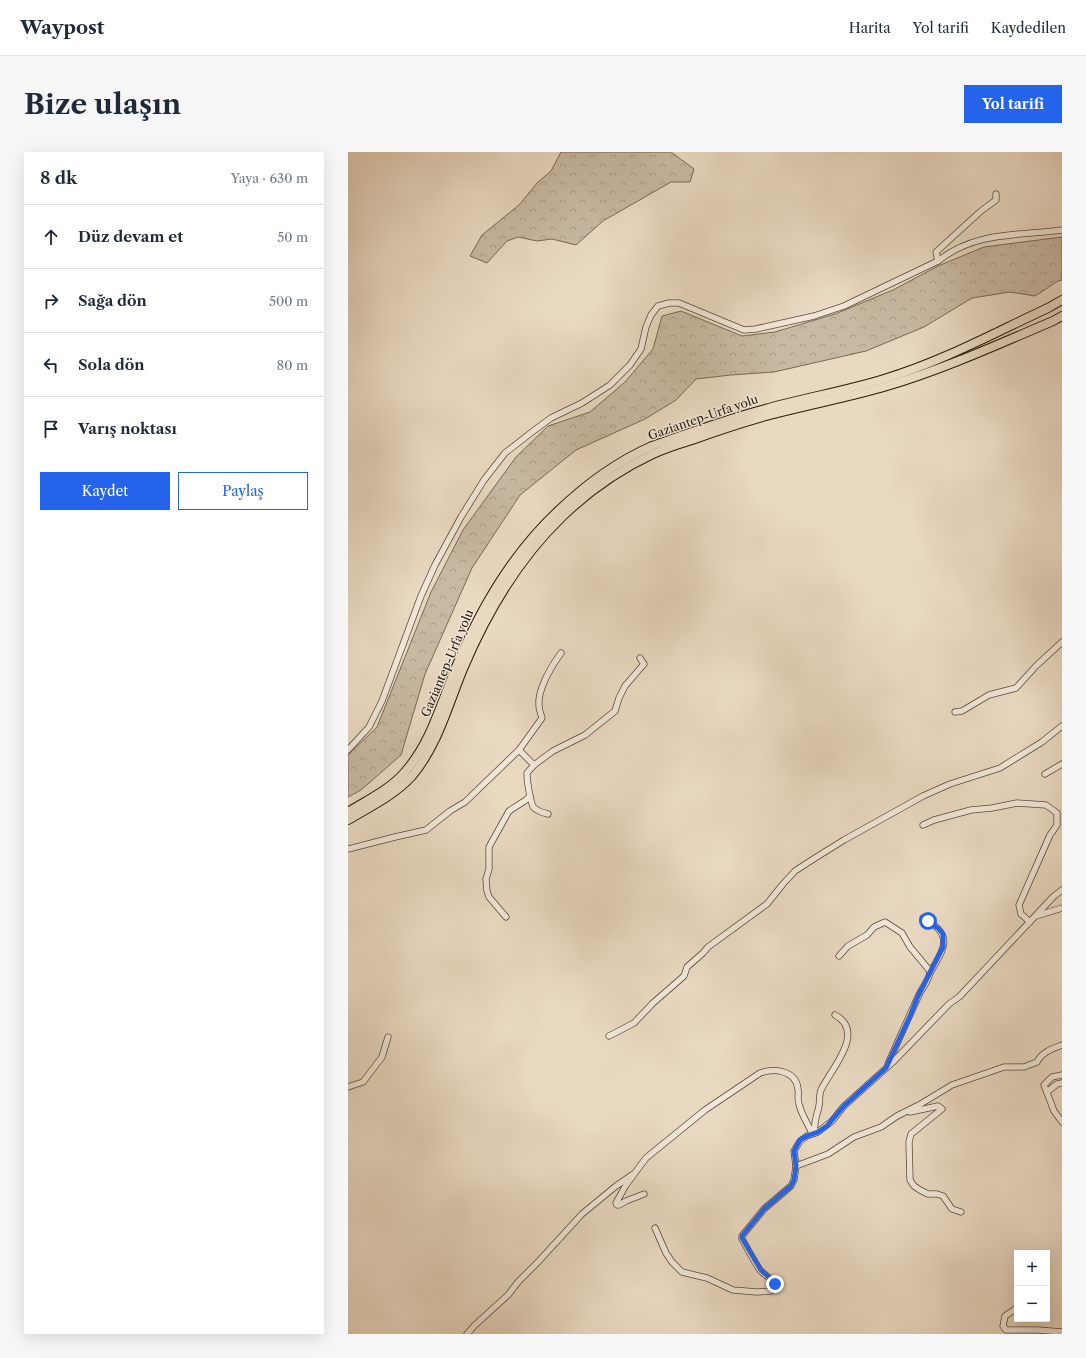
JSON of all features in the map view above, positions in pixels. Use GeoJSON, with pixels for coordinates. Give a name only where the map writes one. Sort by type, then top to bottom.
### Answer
{"type":"FeatureCollection","features":[{"type":"Feature","properties":{"kind":"highway","name":"Gaziantep-Urfa yolu"},"geometry":{"type":"LineString","coordinates":[[348,812],[397,780],[406,771],[416,757],[434,724],[467,642],[496,588],[511,564],[558,511],[576,495],[612,468],[651,447],[712,425],[765,409],[886,379],[943,357],[1062,300]]}},
{"type":"Feature","properties":{"kind":"highway","name":"Gaziantep-Urfa yolu"},"geometry":{"type":"LineString","coordinates":[[348,820],[402,786],[411,776],[434,741],[473,645],[517,568],[545,534],[564,516],[616,474],[654,453],[714,432],[767,416],[888,386],[940,368],[1062,316]]}},
{"type":"Feature","properties":{"kind":"street"},"geometry":{"type":"LineString","coordinates":[[938,260],[936,252],[981,210],[996,200],[996,194]]}},
{"type":"Feature","properties":{"kind":"street"},"geometry":{"type":"LineString","coordinates":[[348,750],[369,727],[382,701],[421,596],[435,565],[461,517],[484,480],[505,453],[551,418],[582,403],[610,385],[630,364],[641,348],[646,327],[651,315],[658,306],[679,304],[744,330],[756,329],[814,316],[844,306],[938,260],[948,252],[987,237],[1062,230]]}},
{"type":"Feature","properties":{"kind":"street"},"geometry":{"type":"LineString","coordinates":[[955,712],[962,711],[989,695],[1016,688],[1036,666],[1062,642]]}},
{"type":"Feature","properties":{"kind":"street"},"geometry":{"type":"LineString","coordinates":[[348,849],[395,836],[426,830],[450,811],[465,802],[519,750],[542,718],[538,705],[543,686],[552,664],[561,653]]}},
{"type":"Feature","properties":{"kind":"street"},"geometry":{"type":"LineString","coordinates":[[548,814],[533,807],[530,796],[528,773],[534,765],[561,747],[585,735],[615,711],[625,686],[644,664],[640,658]]}},
{"type":"Feature","properties":{"kind":"street"},"geometry":{"type":"LineString","coordinates":[[609,1036],[634,1023],[653,1003],[684,976],[687,967],[708,947],[767,904],[795,871],[844,840],[923,796],[950,784],[1000,768],[1042,742],[1062,726]]}},
{"type":"Feature","properties":{"kind":"street"},"geometry":{"type":"LineString","coordinates":[[519,750],[534,765]]}},
{"type":"Feature","properties":{"kind":"street"},"geometry":{"type":"LineString","coordinates":[[1045,774],[1062,764]]}},
{"type":"Feature","properties":{"kind":"street"},"geometry":{"type":"LineString","coordinates":[[506,917],[489,897],[487,891],[486,879],[489,869],[489,846],[509,811],[530,796]]}},
{"type":"Feature","properties":{"kind":"street"},"geometry":{"type":"LineString","coordinates":[[923,825],[934,820],[971,810],[1017,803],[1046,805],[1057,813],[1057,826],[1050,835],[1019,905],[1021,914],[1030,922]]}},
{"type":"Feature","properties":{"kind":"street"},"geometry":{"type":"LineString","coordinates":[[655,1228],[666,1253],[672,1262],[682,1272],[707,1278],[734,1290],[744,1292],[771,1291],[775,1284],[761,1270],[742,1236],[764,1209],[791,1186],[794,1180],[796,1166],[794,1151],[800,1140],[827,1126],[844,1106],[886,1068],[949,1004],[972,984],[1054,896],[1062,890]]}},
{"type":"Feature","properties":{"kind":"street"},"geometry":{"type":"LineString","coordinates":[[1035,916],[1062,908]]}},
{"type":"Feature","properties":{"kind":"street"},"geometry":{"type":"LineString","coordinates":[[886,1068],[918,996],[940,953],[944,941],[943,934],[939,929],[923,918]]}},
{"type":"Feature","properties":{"kind":"street"},"geometry":{"type":"LineString","coordinates":[[839,956],[848,946],[866,935],[874,927],[885,922],[902,933],[910,947],[928,968],[930,973]]}},
{"type":"Feature","properties":{"kind":"street"},"geometry":{"type":"LineString","coordinates":[[813,1133],[821,1090],[835,1067],[846,1044],[846,1024],[842,1019],[835,1015]]}},
{"type":"Feature","properties":{"kind":"street"},"geometry":{"type":"LineString","coordinates":[[348,1087],[363,1082],[382,1057],[388,1036]]}},
{"type":"Feature","properties":{"kind":"street"},"geometry":{"type":"LineString","coordinates":[[796,1166],[828,1154],[854,1137],[881,1127],[897,1116],[919,1105],[952,1085],[1004,1067],[1024,1067],[1037,1062],[1040,1057],[1047,1052],[1062,1045]]}},
{"type":"Feature","properties":{"kind":"street"},"geometry":{"type":"LineString","coordinates":[[644,1194],[626,1201],[620,1206],[617,1205],[618,1199],[634,1173],[646,1158],[705,1110],[760,1073],[771,1071],[784,1072],[793,1076],[798,1088],[799,1106],[813,1133]]}},
{"type":"Feature","properties":{"kind":"street"},"geometry":{"type":"LineString","coordinates":[[1062,1075],[1052,1077],[1044,1085],[1054,1111],[1062,1122]]}},
{"type":"Feature","properties":{"kind":"street"},"geometry":{"type":"LineString","coordinates":[[1046,1092],[1057,1084],[1062,1083]]}},
{"type":"Feature","properties":{"kind":"street"},"geometry":{"type":"LineString","coordinates":[[905,1112],[912,1112],[938,1106],[942,1109],[911,1134],[909,1142],[910,1180],[914,1186],[928,1194],[943,1196],[952,1208],[961,1212]]}},
{"type":"Feature","properties":{"kind":"street"},"geometry":{"type":"LineString","coordinates":[[467,1334],[508,1295],[518,1282],[582,1214],[634,1173]]}},
{"type":"Feature","properties":{"kind":"street"},"geometry":{"type":"LineString","coordinates":[[1014,1310],[1004,1316],[1003,1321],[1004,1328],[1010,1333],[1023,1329],[1062,1332]]}},
{"type":"Feature","properties":{"kind":"green space"},"geometry":{"type":"Polygon","coordinates":[[[561,152],[671,152],[694,169],[690,182],[671,182],[603,221],[576,245],[552,239],[537,241],[518,237],[507,241],[487,263],[470,256],[482,235],[519,205],[538,182],[551,171],[561,152]]]}},
{"type":"Feature","properties":{"kind":"green space"},"geometry":{"type":"Polygon","coordinates":[[[1062,237],[1062,280],[1035,296],[1010,292],[972,298],[924,327],[866,351],[774,372],[696,379],[676,400],[645,419],[576,450],[520,495],[472,568],[425,674],[401,755],[361,790],[348,797],[348,755],[377,727],[431,592],[463,530],[516,457],[548,426],[590,412],[625,382],[653,349],[662,316],[681,311],[742,336],[775,332],[835,314],[893,290],[938,266],[984,247],[1062,237]]]}},
{"type":"Feature","properties":{"kind":"route"},"geometry":{"type":"LineString","coordinates":[[775,1284],[761,1270],[742,1236],[764,1209],[791,1186],[794,1180],[796,1166],[794,1151],[800,1140],[827,1126],[844,1106],[886,1068],[918,996],[943,947],[943,934],[928,921]]}}]}
